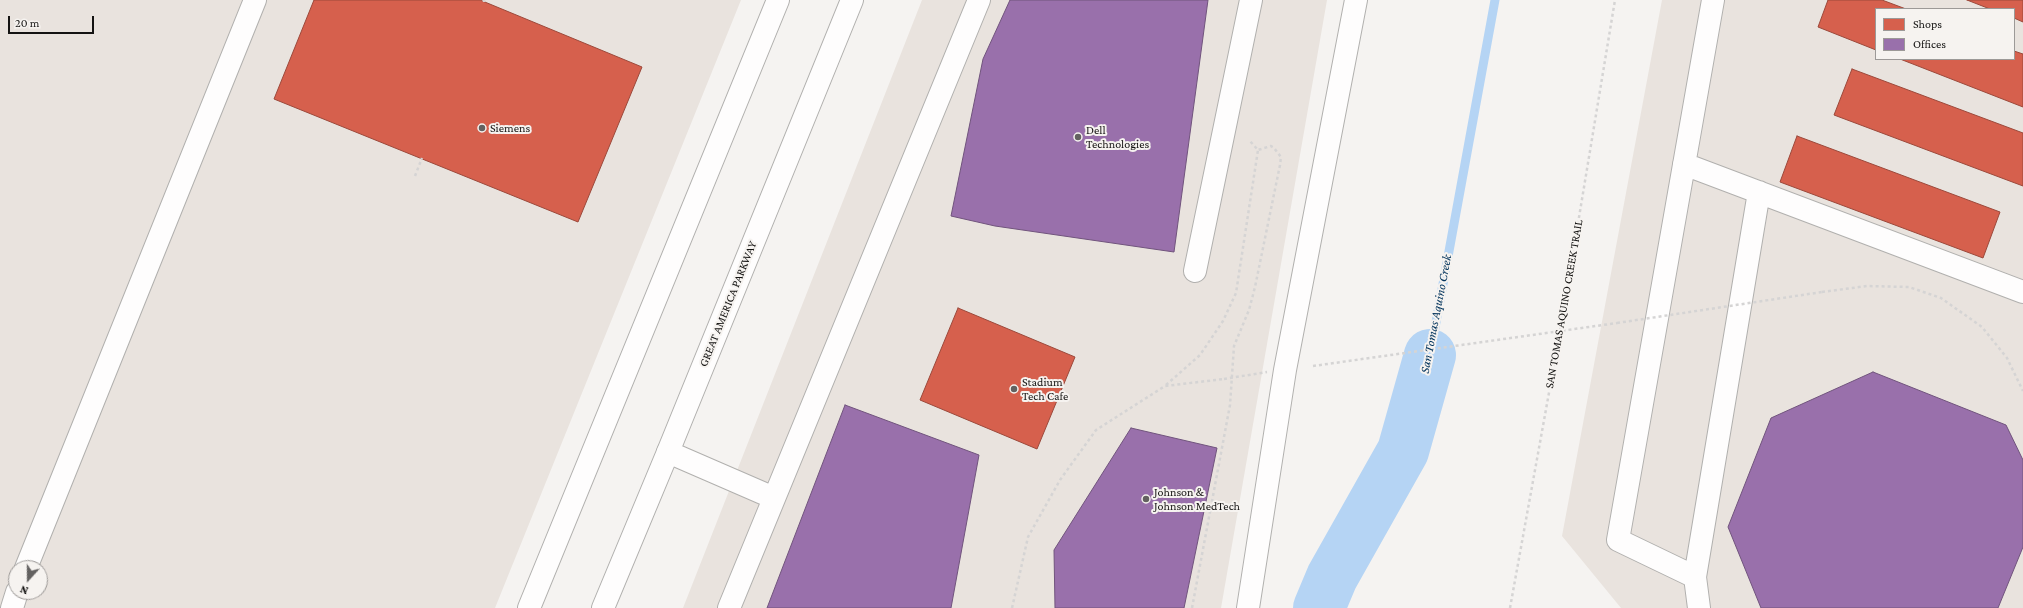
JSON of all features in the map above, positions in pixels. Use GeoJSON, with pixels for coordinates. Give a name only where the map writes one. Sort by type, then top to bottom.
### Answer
{"type":"FeatureCollection","features":[{"type":"Feature","properties":{"kind":"main road"},"geometry":{"type":"LineString","coordinates":[[29,560],[255,0]]}},
{"type":"Feature","properties":{"kind":"main road"},"geometry":{"type":"LineString","coordinates":[[529,608],[778,0]]}},
{"type":"Feature","properties":{"kind":"main road","name":"GREAT AMERICA PARKWAY"},"geometry":{"type":"LineString","coordinates":[[603,608],[852,0]]}},
{"type":"Feature","properties":{"kind":"main road"},"geometry":{"type":"LineString","coordinates":[[729,608],[979,0]]}},
{"type":"Feature","properties":{"kind":"main road"},"geometry":{"type":"LineString","coordinates":[[1195,271],[1251,0]]}},
{"type":"Feature","properties":{"kind":"main road"},"geometry":{"type":"LineString","coordinates":[[1248,608],[1285,370],[1356,0]]}},
{"type":"Feature","properties":{"kind":"main road"},"geometry":{"type":"LineString","coordinates":[[1695,577],[1618,540],[1713,0]]}},
{"type":"Feature","properties":{"kind":"main road"},"geometry":{"type":"LineString","coordinates":[[1684,164],[2023,292]]}},
{"type":"Feature","properties":{"kind":"main road"},"geometry":{"type":"LineString","coordinates":[[1699,608],[1695,577],[1759,192]]}},
{"type":"Feature","properties":{"kind":"main road"},"geometry":{"type":"LineString","coordinates":[[668,452],[774,498]]}},
{"type":"Feature","properties":{"kind":"path","name":"SAN TOMAS AQUINO CREEK TRAIL"},"geometry":{"type":"LineString","coordinates":[[1510,608],[1560,332],[1615,0]]}},
{"type":"Feature","properties":{"kind":"path"},"geometry":{"type":"LineString","coordinates":[[1226,118],[1258,150]]}},
{"type":"Feature","properties":{"kind":"path"},"geometry":{"type":"LineString","coordinates":[[1192,608],[1230,405],[1234,346],[1249,310],[1256,287],[1280,165],[1281,157],[1274,148],[1271,146],[1258,150]]}},
{"type":"Feature","properties":{"kind":"path"},"geometry":{"type":"LineString","coordinates":[[1012,608],[1028,537],[1060,480],[1096,430],[1165,386],[1200,355],[1223,321],[1236,293],[1258,150]]}},
{"type":"Feature","properties":{"kind":"path"},"geometry":{"type":"LineString","coordinates":[[415,176],[422,158]]}},
{"type":"Feature","properties":{"kind":"path"},"geometry":{"type":"LineString","coordinates":[[1308,367],[1560,332],[1822,292],[1867,286],[1909,286],[1941,298],[1982,327],[2007,358],[2023,391]]}},
{"type":"Feature","properties":{"kind":"path"},"geometry":{"type":"LineString","coordinates":[[1165,386],[1266,372]]}},
{"type":"Feature","properties":{"kind":"shaded area"},"geometry":{"type":"Polygon","coordinates":[[[0,0],[741,0],[495,608],[0,608],[0,0]]]}},
{"type":"Feature","properties":{"kind":"shaded area"},"geometry":{"type":"Polygon","coordinates":[[[922,0],[1327,0],[1221,608],[683,608],[922,0]]]}},
{"type":"Feature","properties":{"kind":"shaded area"},"geometry":{"type":"Polygon","coordinates":[[[1662,0],[2023,0],[2023,608],[1621,608],[1562,536],[1662,0]]]}},
{"type":"Feature","properties":{"kind":"building: Shops","name":"Siemens"},"geometry":{"type":"Polygon","coordinates":[[[314,0],[480,0],[642,67],[578,222],[274,99],[314,0]]]}},
{"type":"Feature","properties":{"kind":"building: Shops"},"geometry":{"type":"Polygon","coordinates":[[[1828,0],[1882,0],[1903,8],[1875,8],[1875,50],[1818,27],[1828,0]]]}},
{"type":"Feature","properties":{"kind":"building: Shops"},"geometry":{"type":"Polygon","coordinates":[[[1967,0],[2023,0],[2023,22],[2015,18],[2015,8],[1987,8],[1967,0]]]}},
{"type":"Feature","properties":{"kind":"building: Shops"},"geometry":{"type":"Polygon","coordinates":[[[2015,51],[2023,54],[2023,107],[1903,60],[2015,60],[2015,51]]]}},
{"type":"Feature","properties":{"kind":"building: Shops"},"geometry":{"type":"Polygon","coordinates":[[[1852,69],[2023,133],[2023,186],[1834,115],[1852,69]]]}},
{"type":"Feature","properties":{"kind":"building: Shops"},"geometry":{"type":"Polygon","coordinates":[[[1797,136],[2000,212],[1983,258],[1780,182],[1797,136]]]}},
{"type":"Feature","properties":{"kind":"building: Shops"},"geometry":{"type":"Polygon","coordinates":[[[958,308],[1075,357],[1037,449],[920,400],[958,308]]]}},
{"type":"Feature","properties":{"kind":"building: Offices","name":"Dell Technologies"},"geometry":{"type":"Polygon","coordinates":[[[1010,0],[1208,0],[1174,252],[995,226],[951,216],[983,59],[1010,0]]]}},
{"type":"Feature","properties":{"kind":"building: Offices"},"geometry":{"type":"Polygon","coordinates":[[[1873,372],[2006,425],[2023,460],[2023,547],[1998,608],[1761,608],[1728,527],[1771,418],[1873,372]]]}},
{"type":"Feature","properties":{"kind":"building: Offices"},"geometry":{"type":"Polygon","coordinates":[[[845,405],[979,455],[951,608],[767,608],[845,405]]]}},
{"type":"Feature","properties":{"kind":"building: Offices","name":"Johnson & Johnson MedTech"},"geometry":{"type":"Polygon","coordinates":[[[1131,428],[1217,448],[1184,608],[1055,608],[1054,550],[1131,428]]]}},
{"type":"Feature","properties":{"kind":"waterway","name":"San Tomas Aquino Creek"},"geometry":{"type":"LineString","coordinates":[[1430,355],[1495,0]]}},
{"type":"Feature","properties":{"kind":"waterway","name":"San Tomas Aquino Creek"},"geometry":{"type":"LineString","coordinates":[[1319,608],[1332,577],[1403,451],[1430,355]]}},
{"type":"Feature","properties":{"kind":"place","name":"Siemens"},"geometry":{"type":"Point","coordinates":[482,128]}},
{"type":"Feature","properties":{"kind":"place","name":"Dell Technologies"},"geometry":{"type":"Point","coordinates":[1078,137]}},
{"type":"Feature","properties":{"kind":"place","name":"Stadium Tech Cafe"},"geometry":{"type":"Point","coordinates":[1014,389]}},
{"type":"Feature","properties":{"kind":"place","name":"Johnson & Johnson MedTech"},"geometry":{"type":"Point","coordinates":[1146,499]}}]}
